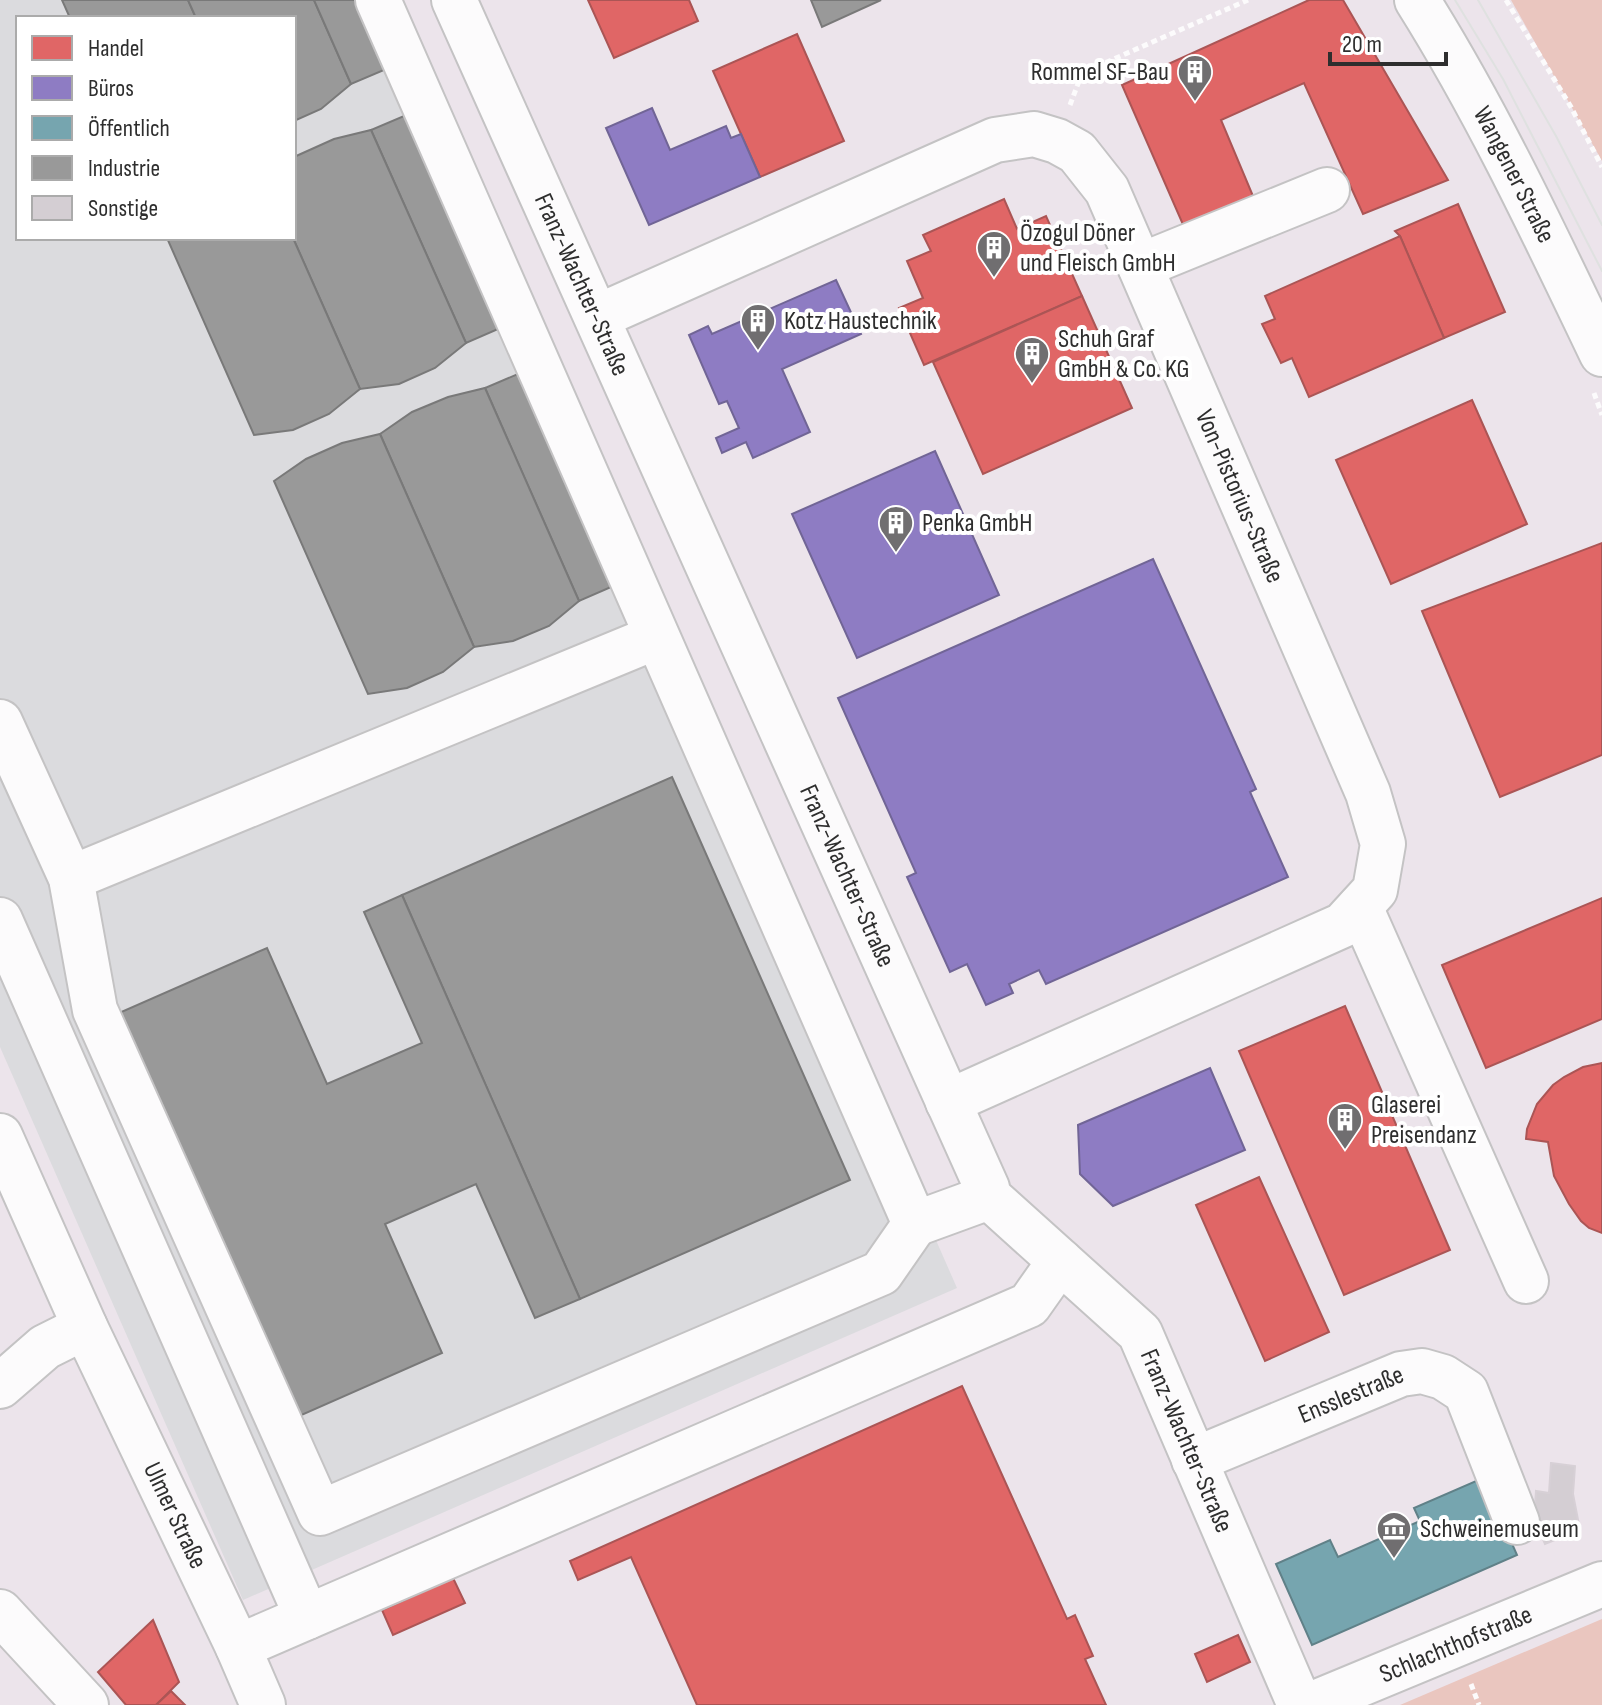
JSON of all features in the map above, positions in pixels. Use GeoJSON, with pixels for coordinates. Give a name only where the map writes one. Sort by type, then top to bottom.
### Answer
{"type":"FeatureCollection","features":[{"type":"Feature","properties":{"kind":"street"},"geometry":{"type":"LineString","coordinates":[[378,0],[915,1224]]}},
{"type":"Feature","properties":{"kind":"street","name":"Franz-Wachter-Straße"},"geometry":{"type":"LineString","coordinates":[[454,0],[989,1197],[1140,1333],[1300,1705]]}},
{"type":"Feature","properties":{"kind":"street","name":"Wangener Straße"},"geometry":{"type":"LineString","coordinates":[[1417,0],[1514,170],[1602,354]]}},
{"type":"Feature","properties":{"kind":"street"},"geometry":{"type":"LineString","coordinates":[[597,317],[995,140],[1034,134],[1057,141]]}},
{"type":"Feature","properties":{"kind":"street","name":"Von-Pistorius-Straße"},"geometry":{"type":"LineString","coordinates":[[948,1102],[1343,925],[1375,890],[1383,844],[1368,793],[1107,190],[1077,152],[1057,141]]}},
{"type":"Feature","properties":{"kind":"street"},"geometry":{"type":"LineString","coordinates":[[1140,266],[1327,190]]}},
{"type":"Feature","properties":{"kind":"street"},"geometry":{"type":"LineString","coordinates":[[71,878],[656,637]]}},
{"type":"Feature","properties":{"kind":"street"},"geometry":{"type":"LineString","coordinates":[[0,722],[71,878],[95,1010],[320,1513],[881,1273],[915,1224],[989,1197]]}},
{"type":"Feature","properties":{"kind":"street"},"geometry":{"type":"LineString","coordinates":[[1360,907],[1526,1281]]}},
{"type":"Feature","properties":{"kind":"street"},"geometry":{"type":"LineString","coordinates":[[0,920],[307,1617]]}},
{"type":"Feature","properties":{"kind":"street","name":"Ulmer Straße"},"geometry":{"type":"LineString","coordinates":[[0,1136],[85,1327],[263,1705]]}},
{"type":"Feature","properties":{"kind":"street"},"geometry":{"type":"LineString","coordinates":[[238,1647],[1029,1305],[1060,1261]]}},
{"type":"Feature","properties":{"kind":"street"},"geometry":{"type":"LineString","coordinates":[[0,1386],[45,1347],[85,1327]]}},
{"type":"Feature","properties":{"kind":"street","name":"Ensslestraße"},"geometry":{"type":"LineString","coordinates":[[1194,1460],[1401,1374],[1422,1371],[1443,1377],[1466,1392],[1517,1522]]}},
{"type":"Feature","properties":{"kind":"street","name":"Schlachthofstraße"},"geometry":{"type":"LineString","coordinates":[[1310,1705],[1602,1584]]}},
{"type":"Feature","properties":{"kind":"street"},"geometry":{"type":"LineString","coordinates":[[0,1612],[86,1705]]}},
{"type":"Feature","properties":{"kind":"path"},"geometry":{"type":"LineString","coordinates":[[1057,141],[1082,73],[1248,0]]}},
{"type":"Feature","properties":{"kind":"path"},"geometry":{"type":"LineString","coordinates":[[1506,0],[1571,107],[1602,167]]}},
{"type":"Feature","properties":{"kind":"shaded area"},"geometry":{"type":"Polygon","coordinates":[[[0,0],[391,0],[957,1288],[243,1600],[0,1047],[0,0]]]}},
{"type":"Feature","properties":{"kind":"shaded area"},"geometry":{"type":"Polygon","coordinates":[[[1511,0],[1602,0],[1602,161],[1511,0]]]}},
{"type":"Feature","properties":{"kind":"shaded area"},"geometry":{"type":"Polygon","coordinates":[[[1602,1619],[1602,1705],[1400,1705],[1602,1619]]]}},
{"type":"Feature","properties":{"kind":"building: Handel"},"geometry":{"type":"Polygon","coordinates":[[[588,0],[689,0],[698,21],[614,58],[588,0]]]}},
{"type":"Feature","properties":{"kind":"building: Handel","name":"Rommel SF-Bau"},"geometry":{"type":"Polygon","coordinates":[[[1309,0],[1343,0],[1448,180],[1363,214],[1304,83],[1221,120],[1258,208],[1188,236],[1122,85],[1309,0]]]}},
{"type":"Feature","properties":{"kind":"building: Handel"},"geometry":{"type":"Polygon","coordinates":[[[797,34],[844,141],[760,177],[713,71],[797,34]]]}},
{"type":"Feature","properties":{"kind":"building: Handel","name":"Özogul Döner und Fleisch GmbH"},"geometry":{"type":"Polygon","coordinates":[[[1004,199],[1017,229],[1046,216],[1082,296],[924,365],[899,308],[923,298],[907,261],[931,251],[923,235],[1004,199]]]}},
{"type":"Feature","properties":{"kind":"building: Handel"},"geometry":{"type":"Polygon","coordinates":[[[1458,204],[1505,312],[1444,338],[1400,236],[1395,231],[1458,204]]]}},
{"type":"Feature","properties":{"kind":"building: Handel"},"geometry":{"type":"Polygon","coordinates":[[[1400,236],[1444,338],[1309,397],[1292,358],[1281,363],[1262,324],[1275,319],[1265,296],[1400,236]]]}},
{"type":"Feature","properties":{"kind":"building: Handel","name":"Schuh Graf GmbH & Co. KG"},"geometry":{"type":"Polygon","coordinates":[[[1082,296],[1132,408],[983,474],[933,362],[1082,296]]]}},
{"type":"Feature","properties":{"kind":"building: Handel"},"geometry":{"type":"Polygon","coordinates":[[[1472,400],[1527,524],[1391,584],[1336,460],[1472,400]]]}},
{"type":"Feature","properties":{"kind":"building: Handel"},"geometry":{"type":"Polygon","coordinates":[[[1602,543],[1602,755],[1500,797],[1422,611],[1602,543]]]}},
{"type":"Feature","properties":{"kind":"building: Handel"},"geometry":{"type":"Polygon","coordinates":[[[1602,898],[1602,1019],[1486,1068],[1442,965],[1602,898]]]}},
{"type":"Feature","properties":{"kind":"building: Handel","name":"Glaserei Preisendanz"},"geometry":{"type":"Polygon","coordinates":[[[1345,1006],[1450,1250],[1344,1295],[1239,1051],[1345,1006]]]}},
{"type":"Feature","properties":{"kind":"building: Handel"},"geometry":{"type":"Polygon","coordinates":[[[1602,1063],[1602,1233],[1581,1221],[1569,1204],[1554,1176],[1548,1142],[1526,1139],[1537,1104],[1553,1085],[1583,1067],[1602,1063]]]}},
{"type":"Feature","properties":{"kind":"building: Handel"},"geometry":{"type":"Polygon","coordinates":[[[1259,1177],[1329,1332],[1265,1361],[1196,1205],[1259,1177]]]}},
{"type":"Feature","properties":{"kind":"building: Handel"},"geometry":{"type":"Polygon","coordinates":[[[962,1386],[1067,1619],[1075,1615],[1093,1656],[1085,1659],[1106,1705],[697,1705],[631,1557],[578,1580],[570,1561],[962,1386]]]}},
{"type":"Feature","properties":{"kind":"building: Handel"},"geometry":{"type":"Polygon","coordinates":[[[453,1578],[465,1603],[393,1635],[382,1610],[453,1578]]]}},
{"type":"Feature","properties":{"kind":"building: Handel"},"geometry":{"type":"Polygon","coordinates":[[[153,1620],[179,1682],[156,1705],[126,1705],[98,1672],[153,1620]]]}},
{"type":"Feature","properties":{"kind":"building: Handel"},"geometry":{"type":"Polygon","coordinates":[[[1238,1635],[1250,1662],[1207,1682],[1195,1654],[1238,1635]]]}},
{"type":"Feature","properties":{"kind":"building: Handel"},"geometry":{"type":"Polygon","coordinates":[[[171,1691],[185,1705],[156,1705],[171,1691]]]}},
{"type":"Feature","properties":{"kind":"building: Büros"},"geometry":{"type":"Polygon","coordinates":[[[652,108],[670,150],[726,126],[731,138],[741,134],[760,177],[649,225],[606,128],[652,108]]]}},
{"type":"Feature","properties":{"kind":"building: Büros","name":"Kotz Haustechnik"},"geometry":{"type":"Polygon","coordinates":[[[836,280],[861,334],[782,369],[810,432],[753,458],[746,442],[722,453],[716,438],[739,428],[727,401],[719,404],[689,335],[708,326],[712,334],[836,280]]]}},
{"type":"Feature","properties":{"kind":"building: Büros","name":"Penka GmbH"},"geometry":{"type":"Polygon","coordinates":[[[935,451],[999,595],[857,658],[792,514],[935,451]]]}},
{"type":"Feature","properties":{"kind":"building: Büros"},"geometry":{"type":"Polygon","coordinates":[[[1153,559],[1256,789],[1250,792],[1288,877],[1046,984],[1039,970],[1009,984],[1013,993],[986,1005],[967,964],[950,972],[907,877],[916,873],[838,698],[1153,559]]]}},
{"type":"Feature","properties":{"kind":"building: Büros"},"geometry":{"type":"Polygon","coordinates":[[[1210,1068],[1245,1150],[1113,1206],[1080,1174],[1078,1125],[1210,1068]]]}},
{"type":"Feature","properties":{"kind":"building: Öffentlich","name":"Schweinemuseum"},"geometry":{"type":"Polygon","coordinates":[[[1483,1478],[1517,1555],[1312,1645],[1276,1564],[1330,1540],[1338,1557],[1420,1521],[1414,1508],[1483,1478]]]}},
{"type":"Feature","properties":{"kind":"building: Industrie"},"geometry":{"type":"Polygon","coordinates":[[[62,0],[188,0],[195,16],[69,16],[62,0]]]}},
{"type":"Feature","properties":{"kind":"building: Industrie"},"geometry":{"type":"Polygon","coordinates":[[[188,0],[314,0],[351,84],[321,109],[296,120],[296,16],[195,16],[188,0]]]}},
{"type":"Feature","properties":{"kind":"building: Industrie"},"geometry":{"type":"Polygon","coordinates":[[[314,0],[361,0],[391,67],[351,84],[314,0]]]}},
{"type":"Feature","properties":{"kind":"building: Industrie"},"geometry":{"type":"Polygon","coordinates":[[[811,0],[881,0],[822,27],[811,0]]]}},
{"type":"Feature","properties":{"kind":"building: Industrie"},"geometry":{"type":"Polygon","coordinates":[[[411,113],[505,326],[466,343],[371,130],[411,113]]]}},
{"type":"Feature","properties":{"kind":"building: Industrie"},"geometry":{"type":"Polygon","coordinates":[[[371,130],[466,343],[435,368],[399,384],[360,389],[294,240],[296,156],[334,139],[371,130]]]}},
{"type":"Feature","properties":{"kind":"building: Industrie"},"geometry":{"type":"Polygon","coordinates":[[[168,240],[294,240],[360,389],[329,414],[293,430],[254,435],[168,240]]]}},
{"type":"Feature","properties":{"kind":"building: Industrie"},"geometry":{"type":"Polygon","coordinates":[[[525,371],[618,584],[579,601],[485,388],[525,371]]]}},
{"type":"Feature","properties":{"kind":"building: Industrie"},"geometry":{"type":"Polygon","coordinates":[[[485,388],[579,601],[549,626],[513,641],[474,647],[380,434],[412,412],[448,397],[485,388]]]}},
{"type":"Feature","properties":{"kind":"building: Industrie"},"geometry":{"type":"Polygon","coordinates":[[[380,434],[474,647],[443,672],[407,688],[368,694],[274,481],[306,459],[342,443],[380,434]]]}},
{"type":"Feature","properties":{"kind":"building: Industrie"},"geometry":{"type":"Polygon","coordinates":[[[672,777],[850,1180],[580,1299],[402,895],[672,777]]]}},
{"type":"Feature","properties":{"kind":"building: Industrie"},"geometry":{"type":"Polygon","coordinates":[[[402,895],[580,1299],[535,1318],[476,1184],[385,1224],[442,1353],[297,1417],[119,1013],[267,948],[327,1084],[422,1043],[364,912],[402,895]]]}},
{"type":"Feature","properties":{"kind":"building: Sonstige"},"geometry":{"type":"Polygon","coordinates":[[[1551,1463],[1575,1466],[1573,1494],[1580,1530],[1545,1544],[1534,1519],[1536,1491],[1549,1493],[1551,1463]]]}},
{"type":"Feature","properties":{"kind":"tram line"},"geometry":{"type":"LineString","coordinates":[[1455,0],[1503,79],[1602,271]]}},
{"type":"Feature","properties":{"kind":"tram line"},"geometry":{"type":"LineString","coordinates":[[1478,0],[1556,136],[1602,225]]}},
{"type":"Feature","properties":{"kind":"place","name":"Rommel SF-Bau"},"geometry":{"type":"Point","coordinates":[1195,103]}},
{"type":"Feature","properties":{"kind":"place","name":"Özogul Döner und Fleisch GmbH"},"geometry":{"type":"Point","coordinates":[994,279]}},
{"type":"Feature","properties":{"kind":"place","name":"Kotz Haustechnik"},"geometry":{"type":"Point","coordinates":[758,352]}},
{"type":"Feature","properties":{"kind":"place","name":"Schuh Graf GmbH & Co. KG"},"geometry":{"type":"Point","coordinates":[1032,385]}},
{"type":"Feature","properties":{"kind":"place","name":"Penka GmbH"},"geometry":{"type":"Point","coordinates":[896,554]}},
{"type":"Feature","properties":{"kind":"place","name":"Glaserei Preisendanz"},"geometry":{"type":"Point","coordinates":[1345,1151]}},
{"type":"Feature","properties":{"kind":"place","name":"Schweinemuseum"},"geometry":{"type":"Point","coordinates":[1394,1560]}}]}
